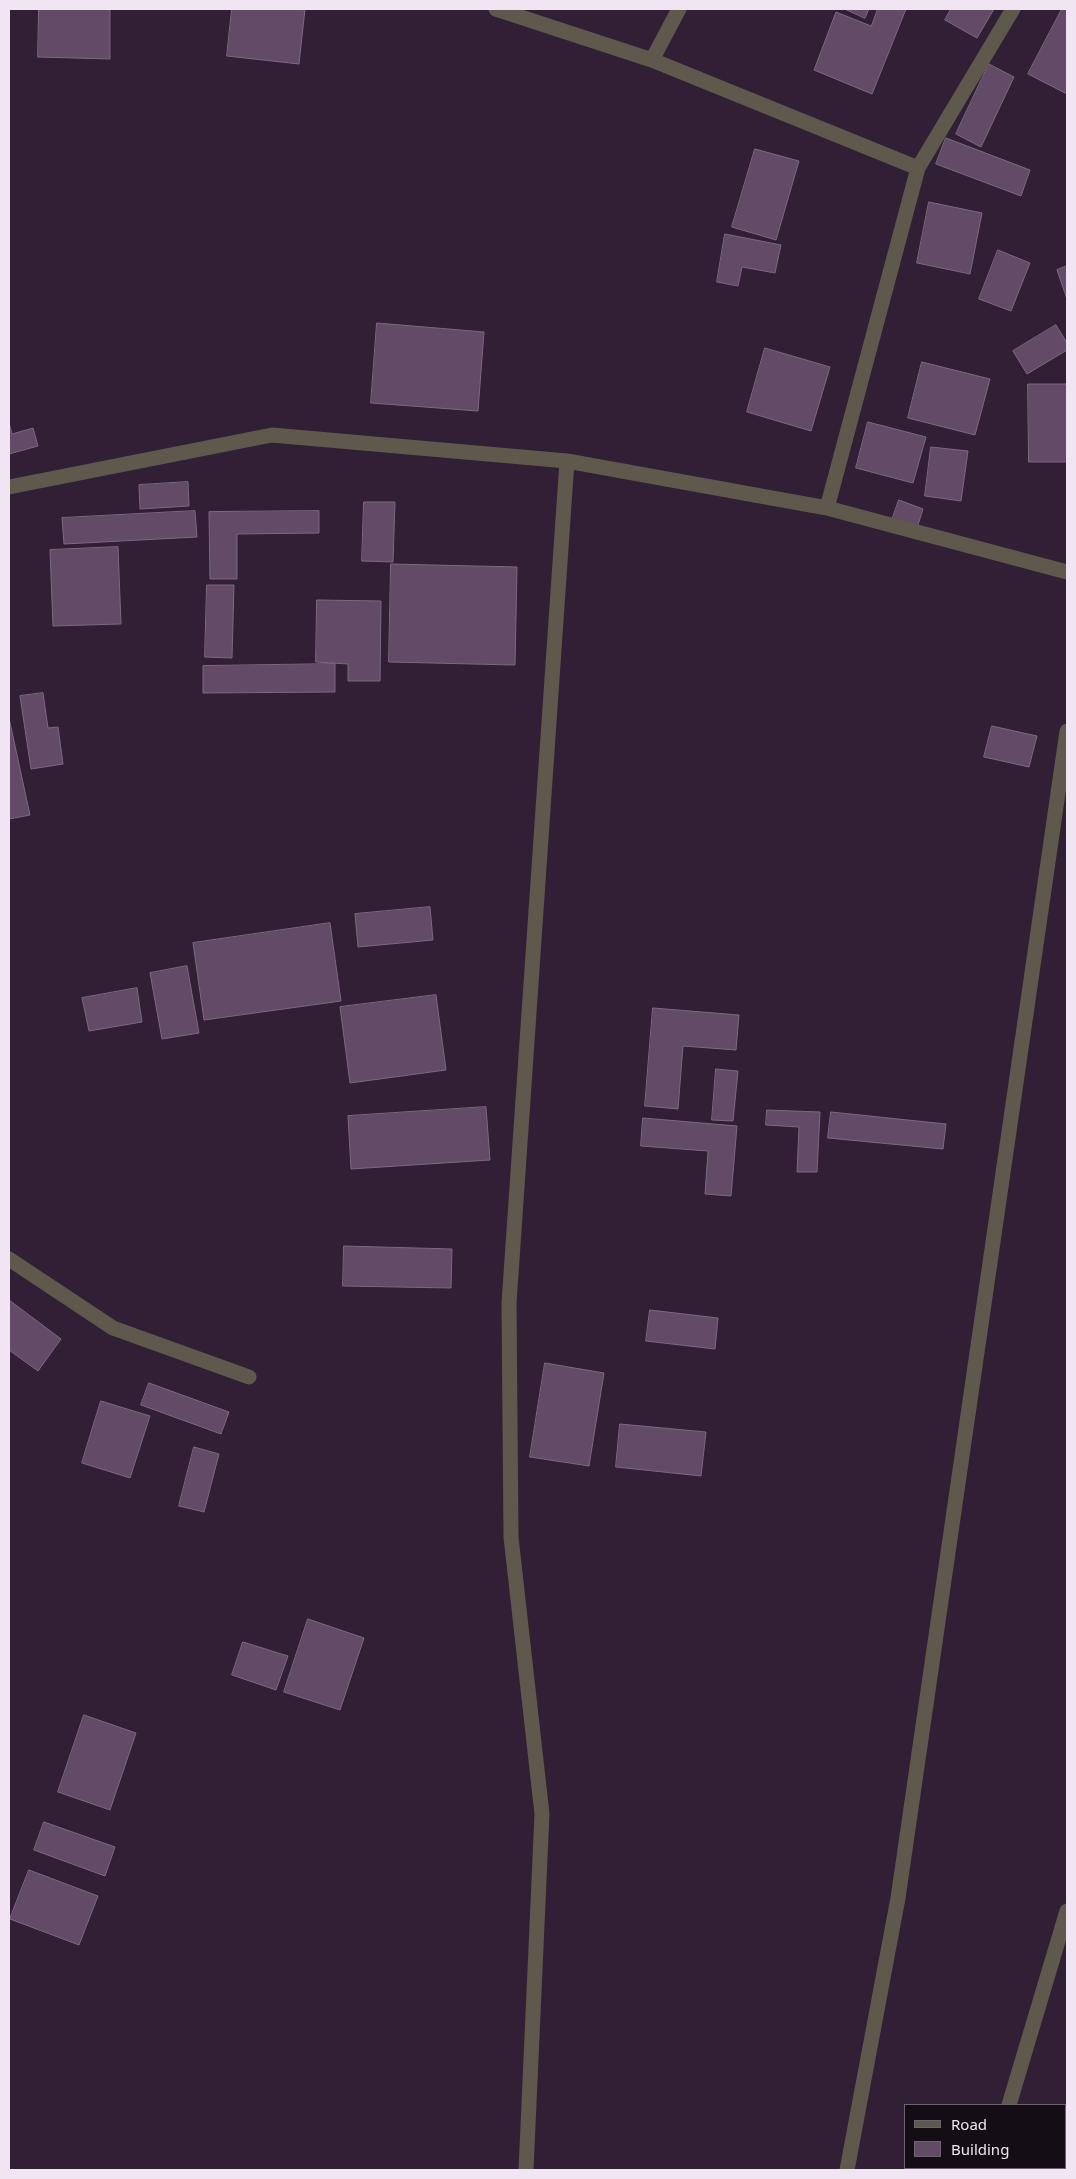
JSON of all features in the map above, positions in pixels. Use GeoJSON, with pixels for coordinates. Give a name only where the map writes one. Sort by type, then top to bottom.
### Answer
{"type":"FeatureCollection","features":[{"type":"Feature","properties":{"kind":"street"},"geometry":{"type":"LineString","coordinates":[[496,9],[652,60],[918,168]]}},
{"type":"Feature","properties":{"kind":"street"},"geometry":{"type":"LineString","coordinates":[[652,60],[680,9]]}},
{"type":"Feature","properties":{"kind":"street"},"geometry":{"type":"LineString","coordinates":[[828,508],[918,168],[1013,9]]}},
{"type":"Feature","properties":{"kind":"street"},"geometry":{"type":"LineString","coordinates":[[9,487],[272,435],[567,461],[828,508],[1067,572]]}},
{"type":"Feature","properties":{"kind":"street"},"geometry":{"type":"LineString","coordinates":[[526,2170],[542,1814],[510,1537],[509,1303],[567,461]]}},
{"type":"Feature","properties":{"kind":"street"},"geometry":{"type":"LineString","coordinates":[[847,2170],[898,1898],[1067,731]]}},
{"type":"Feature","properties":{"kind":"street"},"geometry":{"type":"LineString","coordinates":[[9,1259],[113,1328],[249,1377]]}},
{"type":"Feature","properties":{"kind":"street"},"geometry":{"type":"LineString","coordinates":[[1010,2104],[1067,1912]]}},
{"type":"Feature","properties":{"kind":"building"},"geometry":{"type":"Polygon","coordinates":[[[39,9],[110,9],[110,59],[38,57],[39,9]]]}},
{"type":"Feature","properties":{"kind":"building"},"geometry":{"type":"Polygon","coordinates":[[[232,9],[305,9],[299,64],[227,56],[232,9]]]}},
{"type":"Feature","properties":{"kind":"building"},"geometry":{"type":"Polygon","coordinates":[[[845,9],[869,9],[865,18],[845,9]]]}},
{"type":"Feature","properties":{"kind":"building"},"geometry":{"type":"Polygon","coordinates":[[[878,9],[906,9],[872,94],[814,70],[836,12],[871,26],[878,9]]]}},
{"type":"Feature","properties":{"kind":"building"},"geometry":{"type":"Polygon","coordinates":[[[951,9],[994,9],[977,38],[945,20],[951,9]]]}},
{"type":"Feature","properties":{"kind":"building"},"geometry":{"type":"Polygon","coordinates":[[[1062,9],[1067,9],[1067,94],[1028,74],[1062,9]]]}},
{"type":"Feature","properties":{"kind":"building"},"geometry":{"type":"Polygon","coordinates":[[[989,64],[1014,77],[981,147],[956,134],[989,64]]]}},
{"type":"Feature","properties":{"kind":"building"},"geometry":{"type":"Polygon","coordinates":[[[946,138],[1030,170],[1021,196],[936,164],[946,138]]]}},
{"type":"Feature","properties":{"kind":"building"},"geometry":{"type":"Polygon","coordinates":[[[755,149],[799,161],[776,240],[732,227],[755,149]]]}},
{"type":"Feature","properties":{"kind":"building"},"geometry":{"type":"Polygon","coordinates":[[[929,202],[982,213],[970,274],[917,263],[929,202]]]}},
{"type":"Feature","properties":{"kind":"building"},"geometry":{"type":"Polygon","coordinates":[[[725,234],[781,245],[775,273],[742,267],[738,286],[717,282],[725,234]]]}},
{"type":"Feature","properties":{"kind":"building"},"geometry":{"type":"Polygon","coordinates":[[[998,250],[1030,263],[1011,311],[979,299],[998,250]]]}},
{"type":"Feature","properties":{"kind":"building"},"geometry":{"type":"Polygon","coordinates":[[[1067,266],[1067,299],[1057,270],[1067,266]]]}},
{"type":"Feature","properties":{"kind":"building"},"geometry":{"type":"Polygon","coordinates":[[[377,323],[484,332],[478,411],[371,403],[377,323]]]}},
{"type":"Feature","properties":{"kind":"building"},"geometry":{"type":"Polygon","coordinates":[[[1056,325],[1067,343],[1067,350],[1027,374],[1013,351],[1056,325]]]}},
{"type":"Feature","properties":{"kind":"building"},"geometry":{"type":"Polygon","coordinates":[[[765,348],[830,367],[811,431],[747,412],[765,348]]]}},
{"type":"Feature","properties":{"kind":"building"},"geometry":{"type":"Polygon","coordinates":[[[922,362],[990,379],[975,435],[908,418],[922,362]]]}},
{"type":"Feature","properties":{"kind":"building"},"geometry":{"type":"Polygon","coordinates":[[[1028,384],[1067,384],[1067,462],[1029,462],[1028,384]]]}},
{"type":"Feature","properties":{"kind":"building"},"geometry":{"type":"Polygon","coordinates":[[[868,422],[926,437],[913,483],[856,468],[868,422]]]}},
{"type":"Feature","properties":{"kind":"building"},"geometry":{"type":"Polygon","coordinates":[[[9,423],[12,434],[33,428],[38,446],[9,454],[9,423]]]}},
{"type":"Feature","properties":{"kind":"building"},"geometry":{"type":"Polygon","coordinates":[[[931,447],[968,451],[961,501],[925,496],[931,447]]]}},
{"type":"Feature","properties":{"kind":"building"},"geometry":{"type":"Polygon","coordinates":[[[188,482],[189,506],[140,509],[139,485],[188,482]]]}},
{"type":"Feature","properties":{"kind":"building"},"geometry":{"type":"Polygon","coordinates":[[[899,500],[923,509],[917,528],[892,520],[899,500]]]}},
{"type":"Feature","properties":{"kind":"building"},"geometry":{"type":"Polygon","coordinates":[[[364,502],[395,502],[393,562],[362,561],[364,502]]]}},
{"type":"Feature","properties":{"kind":"building"},"geometry":{"type":"Polygon","coordinates":[[[195,511],[197,537],[64,544],[62,518],[195,511]]]}},
{"type":"Feature","properties":{"kind":"building"},"geometry":{"type":"Polygon","coordinates":[[[319,511],[319,533],[237,534],[237,579],[210,579],[209,512],[319,511]]]}},
{"type":"Feature","properties":{"kind":"building"},"geometry":{"type":"Polygon","coordinates":[[[118,547],[121,624],[53,626],[50,550],[118,547]]]}},
{"type":"Feature","properties":{"kind":"building"},"geometry":{"type":"Polygon","coordinates":[[[391,564],[517,567],[515,665],[389,662],[391,564]]]}},
{"type":"Feature","properties":{"kind":"building"},"geometry":{"type":"Polygon","coordinates":[[[207,585],[234,585],[232,658],[205,657],[207,585]]]}},
{"type":"Feature","properties":{"kind":"building"},"geometry":{"type":"Polygon","coordinates":[[[317,600],[381,601],[380,681],[348,681],[348,664],[316,662],[317,600]]]}},
{"type":"Feature","properties":{"kind":"building"},"geometry":{"type":"Polygon","coordinates":[[[335,664],[335,692],[203,693],[203,666],[335,664]]]}},
{"type":"Feature","properties":{"kind":"building"},"geometry":{"type":"Polygon","coordinates":[[[43,693],[48,728],[58,727],[63,764],[31,769],[20,696],[43,693]]]}},
{"type":"Feature","properties":{"kind":"building"},"geometry":{"type":"Polygon","coordinates":[[[9,718],[30,815],[9,819],[9,718]]]}},
{"type":"Feature","properties":{"kind":"building"},"geometry":{"type":"Polygon","coordinates":[[[992,726],[1037,736],[1029,767],[984,757],[992,726]]]}},
{"type":"Feature","properties":{"kind":"building"},"geometry":{"type":"Polygon","coordinates":[[[430,907],[433,940],[358,947],[355,914],[430,907]]]}},
{"type":"Feature","properties":{"kind":"building"},"geometry":{"type":"Polygon","coordinates":[[[330,923],[341,1001],[204,1020],[193,943],[330,923]]]}},
{"type":"Feature","properties":{"kind":"building"},"geometry":{"type":"Polygon","coordinates":[[[187,966],[199,1033],[162,1039],[150,973],[187,966]]]}},
{"type":"Feature","properties":{"kind":"building"},"geometry":{"type":"Polygon","coordinates":[[[137,988],[142,1022],[89,1031],[82,998],[137,988]]]}},
{"type":"Feature","properties":{"kind":"building"},"geometry":{"type":"Polygon","coordinates":[[[436,995],[446,1070],[350,1083],[340,1007],[436,995]]]}},
{"type":"Feature","properties":{"kind":"building"},"geometry":{"type":"Polygon","coordinates":[[[653,1008],[739,1015],[736,1050],[683,1046],[678,1109],[645,1106],[653,1008]]]}},
{"type":"Feature","properties":{"kind":"building"},"geometry":{"type":"Polygon","coordinates":[[[716,1069],[738,1071],[733,1121],[712,1120],[716,1069]]]}},
{"type":"Feature","properties":{"kind":"building"},"geometry":{"type":"Polygon","coordinates":[[[486,1107],[490,1160],[351,1169],[348,1116],[486,1107]]]}},
{"type":"Feature","properties":{"kind":"building"},"geometry":{"type":"Polygon","coordinates":[[[767,1110],[820,1112],[817,1172],[797,1172],[799,1127],[766,1125],[767,1110]]]}},
{"type":"Feature","properties":{"kind":"building"},"geometry":{"type":"Polygon","coordinates":[[[831,1112],[946,1124],[943,1149],[828,1138],[831,1112]]]}},
{"type":"Feature","properties":{"kind":"building"},"geometry":{"type":"Polygon","coordinates":[[[643,1118],[737,1126],[731,1196],[705,1194],[708,1151],[641,1146],[643,1118]]]}},
{"type":"Feature","properties":{"kind":"building"},"geometry":{"type":"Polygon","coordinates":[[[344,1246],[452,1249],[451,1288],[343,1286],[344,1246]]]}},
{"type":"Feature","properties":{"kind":"building"},"geometry":{"type":"Polygon","coordinates":[[[9,1300],[61,1339],[38,1371],[9,1350],[9,1300]]]}},
{"type":"Feature","properties":{"kind":"building"},"geometry":{"type":"Polygon","coordinates":[[[650,1310],[718,1318],[715,1349],[646,1341],[650,1310]]]}},
{"type":"Feature","properties":{"kind":"building"},"geometry":{"type":"Polygon","coordinates":[[[545,1363],[604,1373],[589,1466],[530,1457],[545,1363]]]}},
{"type":"Feature","properties":{"kind":"building"},"geometry":{"type":"Polygon","coordinates":[[[149,1383],[229,1412],[221,1434],[141,1405],[149,1383]]]}},
{"type":"Feature","properties":{"kind":"building"},"geometry":{"type":"Polygon","coordinates":[[[101,1401],[150,1416],[130,1478],[82,1463],[101,1401]]]}},
{"type":"Feature","properties":{"kind":"building"},"geometry":{"type":"Polygon","coordinates":[[[620,1424],[706,1432],[701,1476],[616,1467],[620,1424]]]}},
{"type":"Feature","properties":{"kind":"building"},"geometry":{"type":"Polygon","coordinates":[[[194,1447],[219,1454],[204,1512],[179,1506],[194,1447]]]}},
{"type":"Feature","properties":{"kind":"building"},"geometry":{"type":"Polygon","coordinates":[[[308,1619],[364,1638],[340,1710],[284,1692],[308,1619]]]}},
{"type":"Feature","properties":{"kind":"building"},"geometry":{"type":"Polygon","coordinates":[[[243,1642],[288,1656],[276,1690],[232,1675],[243,1642]]]}},
{"type":"Feature","properties":{"kind":"building"},"geometry":{"type":"Polygon","coordinates":[[[84,1715],[136,1733],[110,1810],[58,1792],[84,1715]]]}},
{"type":"Feature","properties":{"kind":"building"},"geometry":{"type":"Polygon","coordinates":[[[44,1822],[115,1847],[105,1876],[34,1850],[44,1822]]]}},
{"type":"Feature","properties":{"kind":"building"},"geometry":{"type":"Polygon","coordinates":[[[29,1870],[98,1896],[79,1945],[10,1919],[29,1870]]]}}]}
